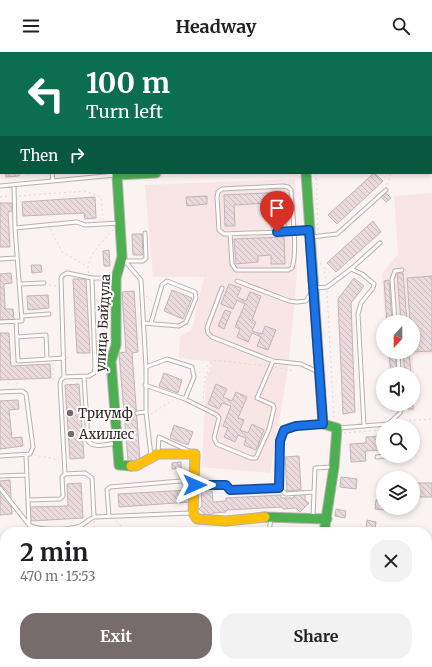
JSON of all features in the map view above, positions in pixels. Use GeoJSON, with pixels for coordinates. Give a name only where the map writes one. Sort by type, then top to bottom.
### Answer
{"type":"FeatureCollection","features":[{"type":"Feature","properties":{"kind":"street"},"geometry":{"type":"LineString","coordinates":[[117,175],[136,174]]}},
{"type":"Feature","properties":{"kind":"street"},"geometry":{"type":"LineString","coordinates":[[306,174],[312,234],[323,424],[336,430],[334,467],[325,527]]}},
{"type":"Feature","properties":{"kind":"street","name":"улица Байдула"},"geometry":{"type":"LineString","coordinates":[[117,175],[118,225],[124,259],[116,278],[116,345],[111,361],[119,465],[136,466],[155,455],[195,454]]}},
{"type":"Feature","properties":{"kind":"street"},"geometry":{"type":"LineString","coordinates":[[195,454],[193,512],[197,520],[226,521],[271,516],[327,519]]}},
{"type":"Feature","properties":{"kind":"lane"},"geometry":{"type":"LineString","coordinates":[[52,174],[53,181]]}},
{"type":"Feature","properties":{"kind":"lane"},"geometry":{"type":"LineString","coordinates":[[0,186],[117,175]]}},
{"type":"Feature","properties":{"kind":"lane"},"geometry":{"type":"LineString","coordinates":[[0,322],[22,321],[16,258],[14,185]]}},
{"type":"Feature","properties":{"kind":"lane"},"geometry":{"type":"LineString","coordinates":[[230,234],[232,264],[236,270],[288,270],[292,268],[294,262],[293,232],[291,190],[288,187],[283,186],[222,189],[218,192],[220,233],[293,232],[337,234],[386,190]]}},
{"type":"Feature","properties":{"kind":"lane"},"geometry":{"type":"LineString","coordinates":[[16,228],[77,222],[85,225],[118,225]]}},
{"type":"Feature","properties":{"kind":"lane"},"geometry":{"type":"LineString","coordinates":[[124,259],[143,261],[146,258],[145,233]]}},
{"type":"Feature","properties":{"kind":"lane"},"geometry":{"type":"LineString","coordinates":[[237,281],[289,301],[306,301],[314,288],[327,287],[338,280],[380,243]]}},
{"type":"Feature","properties":{"kind":"lane"},"geometry":{"type":"LineString","coordinates":[[0,259],[16,258]]}},
{"type":"Feature","properties":{"kind":"lane"},"geometry":{"type":"LineString","coordinates":[[124,259],[141,280],[146,367],[144,385],[146,413],[155,455]]}},
{"type":"Feature","properties":{"kind":"lane"},"geometry":{"type":"LineString","coordinates":[[351,269],[362,274],[374,284],[373,288],[361,303],[358,314],[364,426]]}},
{"type":"Feature","properties":{"kind":"lane"},"geometry":{"type":"LineString","coordinates":[[395,315],[392,279],[395,271],[402,270]]}},
{"type":"Feature","properties":{"kind":"lane"},"geometry":{"type":"LineString","coordinates":[[28,500],[60,499],[63,496],[62,478],[65,474],[60,384],[61,380],[64,378],[63,275],[67,273],[92,278],[116,278]]}},
{"type":"Feature","properties":{"kind":"lane"},"geometry":{"type":"LineString","coordinates":[[64,378],[84,377],[94,373],[92,278]]}},
{"type":"Feature","properties":{"kind":"lane"},"geometry":{"type":"LineString","coordinates":[[143,323],[151,322],[179,326],[186,322],[196,298],[195,292],[167,281],[162,285],[151,322]]}},
{"type":"Feature","properties":{"kind":"lane"},"geometry":{"type":"LineString","coordinates":[[19,284],[44,283]]}},
{"type":"Feature","properties":{"kind":"lane"},"geometry":{"type":"LineString","coordinates":[[222,288],[207,328],[208,333],[212,337],[273,361],[301,364],[320,373]]}},
{"type":"Feature","properties":{"kind":"lane"},"geometry":{"type":"LineString","coordinates":[[22,316],[49,314]]}},
{"type":"Feature","properties":{"kind":"lane"},"geometry":{"type":"LineString","coordinates":[[16,321],[18,360],[64,358]]}},
{"type":"Feature","properties":{"kind":"lane"},"geometry":{"type":"LineString","coordinates":[[17,336],[46,335],[47,359]]}},
{"type":"Feature","properties":{"kind":"lane"},"geometry":{"type":"LineString","coordinates":[[146,367],[167,359],[192,367],[194,377],[185,399]]}},
{"type":"Feature","properties":{"kind":"lane"},"geometry":{"type":"LineString","coordinates":[[144,385],[185,399],[217,414],[219,418],[214,438],[216,444],[251,458],[256,458],[269,429],[274,408],[273,405],[257,398],[273,361]]}},
{"type":"Feature","properties":{"kind":"lane"},"geometry":{"type":"LineString","coordinates":[[84,377],[88,440],[91,444],[96,446],[118,443]]}},
{"type":"Feature","properties":{"kind":"lane"},"geometry":{"type":"LineString","coordinates":[[0,392],[22,391],[26,394],[33,447],[30,454],[26,456],[0,456]]}},
{"type":"Feature","properties":{"kind":"lane"},"geometry":{"type":"LineString","coordinates":[[115,408],[124,414]]}},
{"type":"Feature","properties":{"kind":"lane"},"geometry":{"type":"LineString","coordinates":[[393,419],[400,411]]}},
{"type":"Feature","properties":{"kind":"lane"},"geometry":{"type":"LineString","coordinates":[[137,413],[146,413]]}},
{"type":"Feature","properties":{"kind":"lane"},"geometry":{"type":"LineString","coordinates":[[279,488],[280,441],[284,430],[296,426],[323,424]]}},
{"type":"Feature","properties":{"kind":"lane"},"geometry":{"type":"LineString","coordinates":[[336,430],[376,425]]}},
{"type":"Feature","properties":{"kind":"lane"},"geometry":{"type":"LineString","coordinates":[[155,455],[159,437],[195,454]]}},
{"type":"Feature","properties":{"kind":"lane"},"geometry":{"type":"LineString","coordinates":[[26,456],[29,525]]}},
{"type":"Feature","properties":{"kind":"lane"},"geometry":{"type":"LineString","coordinates":[[313,518],[315,468],[334,467]]}},
{"type":"Feature","properties":{"kind":"lane"},"geometry":{"type":"LineString","coordinates":[[65,474],[85,473],[92,478],[94,517]]}},
{"type":"Feature","properties":{"kind":"lane"},"geometry":{"type":"LineString","coordinates":[[0,476],[27,475]]}},
{"type":"Feature","properties":{"kind":"lane"},"geometry":{"type":"LineString","coordinates":[[109,516],[107,490],[110,487],[194,483],[226,485],[230,490],[279,488],[286,494],[314,492]]}},
{"type":"Feature","properties":{"kind":"lane"},"geometry":{"type":"LineString","coordinates":[[0,488],[29,525],[38,527]]}},
{"type":"Feature","properties":{"kind":"lane"},"geometry":{"type":"LineString","coordinates":[[77,527],[94,517],[193,512]]}},
{"type":"Feature","properties":{"kind":"lane"},"geometry":{"type":"LineString","coordinates":[[270,527],[271,516]]}},
{"type":"Feature","properties":{"kind":"path"},"geometry":{"type":"LineString","coordinates":[[312,234],[316,174]]}},
{"type":"Feature","properties":{"kind":"path"},"geometry":{"type":"LineString","coordinates":[[386,190],[391,174]]}},
{"type":"Feature","properties":{"kind":"path"},"geometry":{"type":"LineString","coordinates":[[0,197],[85,192],[101,197],[103,224]]}},
{"type":"Feature","properties":{"kind":"path"},"geometry":{"type":"LineString","coordinates":[[48,225],[62,252],[88,267]]}},
{"type":"Feature","properties":{"kind":"path"},"geometry":{"type":"LineString","coordinates":[[92,278],[88,271],[88,267],[96,250],[118,225]]}},
{"type":"Feature","properties":{"kind":"path"},"geometry":{"type":"LineString","coordinates":[[318,260],[324,268],[338,280]]}},
{"type":"Feature","properties":{"kind":"path"},"geometry":{"type":"LineString","coordinates":[[324,268],[327,287],[329,348],[336,430],[376,430]]}},
{"type":"Feature","properties":{"kind":"path"},"geometry":{"type":"LineString","coordinates":[[44,283],[52,286],[62,285]]}},
{"type":"Feature","properties":{"kind":"path"},"geometry":{"type":"LineString","coordinates":[[142,292],[156,305]]}},
{"type":"Feature","properties":{"kind":"path"},"geometry":{"type":"LineString","coordinates":[[203,408],[205,377],[214,360]]}},
{"type":"Feature","properties":{"kind":"path"},"geometry":{"type":"LineString","coordinates":[[194,377],[214,360],[270,366],[293,371]]}},
{"type":"Feature","properties":{"kind":"path"},"geometry":{"type":"LineString","coordinates":[[52,362],[53,380]]}},
{"type":"Feature","properties":{"kind":"path"},"geometry":{"type":"LineString","coordinates":[[146,413],[152,414],[178,397]]}},
{"type":"Feature","properties":{"kind":"path"},"geometry":{"type":"LineString","coordinates":[[420,420],[432,419]]}},
{"type":"Feature","properties":{"kind":"path"},"geometry":{"type":"LineString","coordinates":[[30,454],[64,461]]}},
{"type":"Feature","properties":{"kind":"path"},"geometry":{"type":"LineString","coordinates":[[109,516],[121,527]]}},
{"type":"Feature","properties":{"kind":"path"},"geometry":{"type":"LineString","coordinates":[[94,517],[95,527]]}},
{"type":"Feature","properties":{"kind":"shaded area"},"geometry":{"type":"Polygon","coordinates":[[[295,179],[297,274],[288,370],[270,473],[202,467],[206,378],[214,362],[179,358],[180,336],[192,330],[204,277],[153,277],[145,185],[295,179]]]}},
{"type":"Feature","properties":{"kind":"shaded area"},"geometry":{"type":"Polygon","coordinates":[[[432,193],[432,354],[420,355],[420,315],[385,315],[382,274],[398,254],[394,196],[432,193]]]}},
{"type":"Feature","properties":{"kind":"shaded area"},"geometry":{"type":"Polygon","coordinates":[[[388,359],[413,359],[413,367],[388,367],[388,359]]]}},
{"type":"Feature","properties":{"kind":"shaded area"},"geometry":{"type":"Polygon","coordinates":[[[391,411],[415,411],[391,412],[391,411]]]}},
{"type":"Feature","properties":{"kind":"building"},"geometry":{"type":"Polygon","coordinates":[[[6,174],[19,174],[19,176],[6,177],[6,174]]]}},
{"type":"Feature","properties":{"kind":"building"},"geometry":{"type":"Polygon","coordinates":[[[373,174],[375,174],[383,181],[337,224],[328,215],[373,174]]]}},
{"type":"Feature","properties":{"kind":"building"},"geometry":{"type":"Polygon","coordinates":[[[285,192],[287,228],[271,229],[269,203],[234,205],[235,226],[225,226],[224,195],[285,192]]]}},
{"type":"Feature","properties":{"kind":"building"},"geometry":{"type":"Polygon","coordinates":[[[386,193],[391,198],[386,202],[381,197],[386,193]]]}},
{"type":"Feature","properties":{"kind":"building"},"geometry":{"type":"Polygon","coordinates":[[[207,196],[207,204],[187,206],[186,197],[207,196]]]}},
{"type":"Feature","properties":{"kind":"building"},"geometry":{"type":"Polygon","coordinates":[[[95,197],[96,218],[85,219],[84,213],[23,216],[22,202],[95,197]]]}},
{"type":"Feature","properties":{"kind":"building"},"geometry":{"type":"Polygon","coordinates":[[[0,203],[12,203],[12,211],[8,212],[10,247],[0,247],[0,203]]]}},
{"type":"Feature","properties":{"kind":"building"},"geometry":{"type":"Polygon","coordinates":[[[373,221],[381,232],[336,272],[327,263],[373,221]]]}},
{"type":"Feature","properties":{"kind":"building"},"geometry":{"type":"Polygon","coordinates":[[[132,234],[142,234],[143,255],[133,255],[132,234]]]}},
{"type":"Feature","properties":{"kind":"building"},"geometry":{"type":"Polygon","coordinates":[[[284,237],[285,264],[271,264],[271,255],[258,256],[258,262],[236,264],[234,239],[284,237]]]}},
{"type":"Feature","properties":{"kind":"building"},"geometry":{"type":"Polygon","coordinates":[[[109,250],[110,266],[104,266],[103,251],[109,250]]]}},
{"type":"Feature","properties":{"kind":"building"},"geometry":{"type":"Polygon","coordinates":[[[31,265],[41,265],[42,272],[32,273],[31,265]]]}},
{"type":"Feature","properties":{"kind":"building"},"geometry":{"type":"Polygon","coordinates":[[[11,273],[12,283],[4,284],[5,309],[13,309],[14,320],[0,320],[0,274],[11,273]]]}},
{"type":"Feature","properties":{"kind":"building"},"geometry":{"type":"Polygon","coordinates":[[[397,273],[403,273],[406,315],[400,315],[397,273]]]}},
{"type":"Feature","properties":{"kind":"building"},"geometry":{"type":"Polygon","coordinates":[[[432,276],[432,351],[420,352],[420,315],[410,315],[407,278],[432,276]]]}},
{"type":"Feature","properties":{"kind":"building"},"geometry":{"type":"Polygon","coordinates":[[[354,278],[364,286],[351,303],[355,412],[343,414],[338,299],[354,278]]]}},
{"type":"Feature","properties":{"kind":"building"},"geometry":{"type":"Polygon","coordinates":[[[73,279],[86,279],[90,353],[77,353],[73,279]]]}},
{"type":"Feature","properties":{"kind":"building"},"geometry":{"type":"Polygon","coordinates":[[[389,280],[392,315],[386,315],[384,281],[389,280]]]}},
{"type":"Feature","properties":{"kind":"building"},"geometry":{"type":"Polygon","coordinates":[[[229,284],[241,288],[237,297],[246,301],[250,292],[261,296],[252,320],[256,322],[252,331],[262,334],[265,326],[276,330],[268,350],[257,346],[261,337],[252,333],[248,342],[237,337],[240,329],[235,327],[245,304],[237,300],[233,309],[221,304],[229,284]]]}},
{"type":"Feature","properties":{"kind":"building"},"geometry":{"type":"Polygon","coordinates":[[[172,290],[192,298],[183,319],[164,311],[172,290]]]}},
{"type":"Feature","properties":{"kind":"building"},"geometry":{"type":"Polygon","coordinates":[[[134,291],[138,352],[132,353],[140,460],[128,461],[119,353],[126,352],[122,292],[134,291]]]}},
{"type":"Feature","properties":{"kind":"building"},"geometry":{"type":"Polygon","coordinates":[[[48,295],[49,308],[28,310],[27,296],[48,295]]]}},
{"type":"Feature","properties":{"kind":"building"},"geometry":{"type":"Polygon","coordinates":[[[225,310],[231,312],[224,329],[218,326],[225,310]]]}},
{"type":"Feature","properties":{"kind":"building"},"geometry":{"type":"Polygon","coordinates":[[[0,333],[9,333],[11,366],[50,364],[51,378],[0,380],[0,333]]]}},
{"type":"Feature","properties":{"kind":"building"},"geometry":{"type":"Polygon","coordinates":[[[390,359],[396,359],[396,367],[390,367],[390,359]]]}},
{"type":"Feature","properties":{"kind":"building"},"geometry":{"type":"Polygon","coordinates":[[[404,359],[410,359],[410,367],[404,367],[404,359]]]}},
{"type":"Feature","properties":{"kind":"building"},"geometry":{"type":"Polygon","coordinates":[[[164,373],[182,380],[178,393],[159,386],[164,373]]]}},
{"type":"Feature","properties":{"kind":"building"},"geometry":{"type":"Polygon","coordinates":[[[79,384],[84,458],[70,459],[65,385],[79,384]]]}},
{"type":"Feature","properties":{"kind":"building"},"geometry":{"type":"Polygon","coordinates":[[[216,384],[227,389],[223,397],[232,401],[236,392],[247,397],[238,418],[244,420],[240,430],[248,433],[252,424],[264,430],[256,450],[244,445],[246,438],[238,435],[235,442],[224,437],[228,428],[223,426],[231,406],[222,403],[219,409],[208,404],[216,384]]]}},
{"type":"Feature","properties":{"kind":"building"},"geometry":{"type":"Polygon","coordinates":[[[18,400],[19,409],[9,410],[12,438],[22,437],[23,446],[0,449],[0,401],[18,400]]]}},
{"type":"Feature","properties":{"kind":"building"},"geometry":{"type":"Polygon","coordinates":[[[174,425],[193,432],[188,445],[170,438],[174,425]]]}},
{"type":"Feature","properties":{"kind":"building"},"geometry":{"type":"Polygon","coordinates":[[[376,436],[376,450],[365,451],[366,461],[351,462],[350,444],[366,443],[366,437],[376,436]]]}},
{"type":"Feature","properties":{"kind":"building"},"geometry":{"type":"Polygon","coordinates":[[[299,456],[301,490],[287,491],[285,457],[299,456]]]}},
{"type":"Feature","properties":{"kind":"building"},"geometry":{"type":"Polygon","coordinates":[[[181,462],[181,468],[172,469],[172,463],[181,462]]]}},
{"type":"Feature","properties":{"kind":"building"},"geometry":{"type":"Polygon","coordinates":[[[341,477],[357,479],[356,489],[340,487],[341,477]]]}},
{"type":"Feature","properties":{"kind":"building"},"geometry":{"type":"Polygon","coordinates":[[[10,480],[12,514],[0,515],[0,481],[10,480]]]}},
{"type":"Feature","properties":{"kind":"building"},"geometry":{"type":"Polygon","coordinates":[[[81,483],[83,518],[31,521],[30,507],[68,506],[67,484],[81,483]]]}},
{"type":"Feature","properties":{"kind":"building"},"geometry":{"type":"Polygon","coordinates":[[[420,483],[432,483],[432,497],[420,497],[420,483]]]}},
{"type":"Feature","properties":{"kind":"building"},"geometry":{"type":"Polygon","coordinates":[[[189,490],[190,502],[119,507],[118,494],[189,490]]]}},
{"type":"Feature","properties":{"kind":"building"},"geometry":{"type":"Polygon","coordinates":[[[201,491],[212,491],[213,502],[226,501],[226,498],[281,495],[281,498],[294,498],[294,495],[305,494],[305,500],[309,503],[300,512],[296,508],[283,509],[282,507],[226,510],[226,512],[213,513],[209,517],[199,509],[202,506],[201,491]]]}},
{"type":"Feature","properties":{"kind":"building"},"geometry":{"type":"Polygon","coordinates":[[[336,509],[346,511],[345,518],[335,516],[336,509]]]}},
{"type":"Feature","properties":{"kind":"building"},"geometry":{"type":"Polygon","coordinates":[[[367,520],[376,522],[375,527],[366,527],[367,520]]]}},
{"type":"Feature","properties":{"kind":"traffic: fast"},"geometry":{"type":"LineString","coordinates":[[131,466],[119,465],[111,361],[116,345],[116,278],[122,257],[117,175],[136,174]]}},
{"type":"Feature","properties":{"kind":"traffic: fast"},"geometry":{"type":"LineString","coordinates":[[306,174],[323,424],[337,428],[334,467],[325,527]]}},
{"type":"Feature","properties":{"kind":"traffic: fast"},"geometry":{"type":"LineString","coordinates":[[265,517],[327,519]]}},
{"type":"Feature","properties":{"kind":"traffic: slow"},"geometry":{"type":"LineString","coordinates":[[131,466],[136,466],[158,454],[195,454],[193,513],[197,519],[226,521],[265,517]]}},
{"type":"Feature","properties":{"kind":"place","name":"Триумф"},"geometry":{"type":"Point","coordinates":[70,413]}},
{"type":"Feature","properties":{"kind":"place","name":"Ахиллес"},"geometry":{"type":"Point","coordinates":[71,434]}},
{"type":"Feature","properties":{"kind":"route"},"geometry":{"type":"LineString","coordinates":[[195,485],[226,485],[230,490],[279,488],[280,441],[284,430],[296,426],[323,424],[309,230],[277,232]]}}]}
